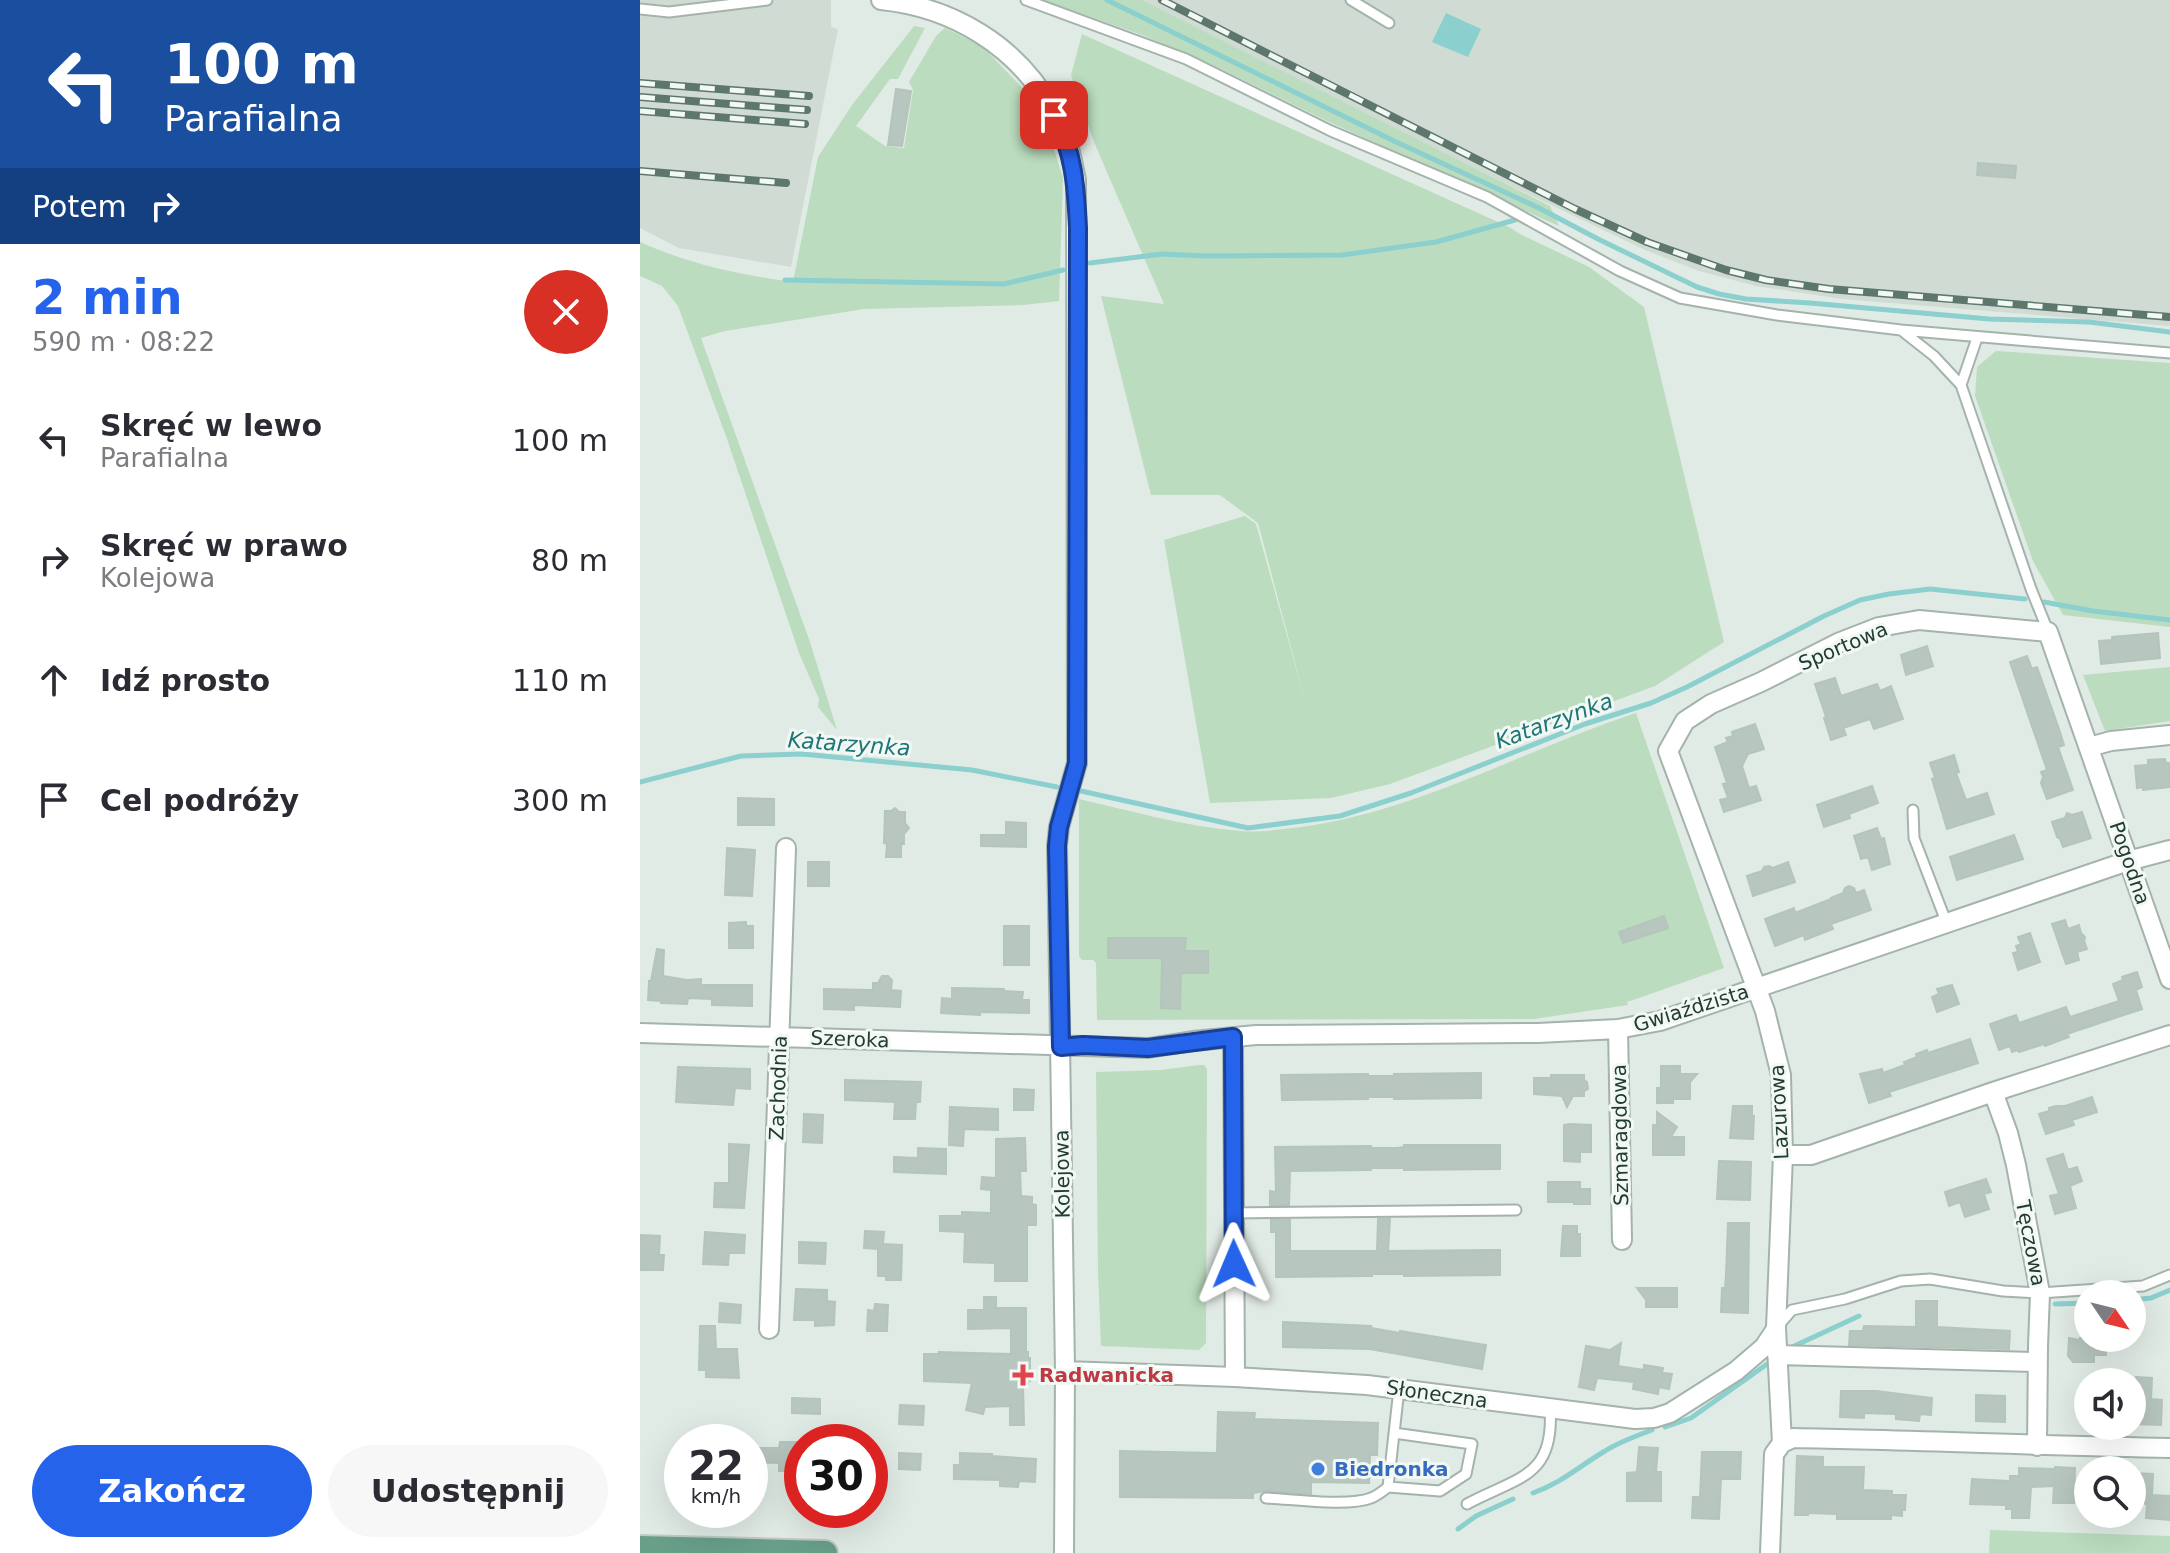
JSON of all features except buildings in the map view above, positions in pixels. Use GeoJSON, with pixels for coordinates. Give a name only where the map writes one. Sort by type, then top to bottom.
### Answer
{"type":"FeatureCollection","features":[{"type":"Feature","properties":{"kind":"main road"},"geometry":{"type":"LineString","coordinates":[[640,1548],[825,1553]]}},
{"type":"Feature","properties":{"kind":"street","name":"Kolejowa"},"geometry":{"type":"LineString","coordinates":[[893,1],[958,20],[987,38],[1015,62],[1043,94],[1066,136],[1076,180],[1077,763],[1059,827],[1057,846],[1065,1371],[1064,1553]]}},
{"type":"Feature","properties":{"kind":"street","name":"Sportowa"},"geometry":{"type":"LineString","coordinates":[[1668,751],[1685,721],[1711,704],[1838,643],[1879,627],[1919,620],[2048,632]]}},
{"type":"Feature","properties":{"kind":"street","name":"Pogodna"},"geometry":{"type":"LineString","coordinates":[[2048,632],[2170,979]]}},
{"type":"Feature","properties":{"kind":"street"},"geometry":{"type":"LineString","coordinates":[[2089,747],[2111,741],[2170,735]]}},
{"type":"Feature","properties":{"kind":"street","name":"Lazurowa"},"geometry":{"type":"LineString","coordinates":[[1668,751],[1765,1011],[1781,1075],[1783,1155],[1776,1328],[1782,1443]]}},
{"type":"Feature","properties":{"kind":"street","name":"Zachodnia"},"geometry":{"type":"LineString","coordinates":[[769,1329],[786,848]]}},
{"type":"Feature","properties":{"kind":"street","name":"Gwiaździsta"},"geometry":{"type":"LineString","coordinates":[[1061,1047],[1148,1048],[1233,1037],[1618,1029],[1660,1021],[2128,861],[2170,850]]}},
{"type":"Feature","properties":{"kind":"street","name":"Szmaragdowa"},"geometry":{"type":"LineString","coordinates":[[1618,1029],[1622,1240]]}},
{"type":"Feature","properties":{"kind":"street","name":"Szeroka"},"geometry":{"type":"LineString","coordinates":[[640,1033],[1061,1047]]}},
{"type":"Feature","properties":{"kind":"street"},"geometry":{"type":"LineString","coordinates":[[1783,1155],[1811,1155],[2170,1035]]}},
{"type":"Feature","properties":{"kind":"street"},"geometry":{"type":"LineString","coordinates":[[1233,1037],[1235,1377]]}},
{"type":"Feature","properties":{"kind":"street","name":"Tęczowa"},"geometry":{"type":"LineString","coordinates":[[1993,1092],[2016,1165],[2040,1293],[2037,1446]]}},
{"type":"Feature","properties":{"kind":"street","name":"Słoneczna"},"geometry":{"type":"LineString","coordinates":[[1065,1371],[1367,1385],[1635,1419],[1654,1418],[1670,1413],[1736,1371],[1764,1347],[1776,1328]]}},
{"type":"Feature","properties":{"kind":"street"},"geometry":{"type":"LineString","coordinates":[[1777,1355],[2037,1362]]}},
{"type":"Feature","properties":{"kind":"street"},"geometry":{"type":"LineString","coordinates":[[1770,1553],[1774,1454],[1782,1443],[1793,1438],[2170,1448]]}},
{"type":"Feature","properties":{"kind":"lane"},"geometry":{"type":"LineString","coordinates":[[640,9],[669,12],[767,0]]}},
{"type":"Feature","properties":{"kind":"lane"},"geometry":{"type":"LineString","coordinates":[[1026,0],[1186,59],[1331,131],[1487,197],[1620,271],[1680,298],[1777,315],[1901,330],[2170,353]]}},
{"type":"Feature","properties":{"kind":"lane"},"geometry":{"type":"LineString","coordinates":[[1351,0],[1389,23]]}},
{"type":"Feature","properties":{"kind":"lane"},"geometry":{"type":"LineString","coordinates":[[1901,330],[1934,356],[1961,385],[2048,632]]}},
{"type":"Feature","properties":{"kind":"lane"},"geometry":{"type":"LineString","coordinates":[[1961,385],[1977,338]]}},
{"type":"Feature","properties":{"kind":"lane"},"geometry":{"type":"LineString","coordinates":[[1913,810],[1914,838],[1947,924]]}},
{"type":"Feature","properties":{"kind":"lane"},"geometry":{"type":"LineString","coordinates":[[1233,1213],[1516,1210]]}},
{"type":"Feature","properties":{"kind":"lane"},"geometry":{"type":"LineString","coordinates":[[1776,1328],[1792,1310],[1845,1299],[1901,1281],[1930,1279],[2003,1291],[2040,1293],[2143,1286],[2170,1275]]}},
{"type":"Feature","properties":{"kind":"lane"},"geometry":{"type":"LineString","coordinates":[[1388,1487],[1399,1389]]}},
{"type":"Feature","properties":{"kind":"lane"},"geometry":{"type":"LineString","coordinates":[[1467,1504],[1517,1482],[1537,1465],[1550,1441],[1550,1408]]}},
{"type":"Feature","properties":{"kind":"lane"},"geometry":{"type":"LineString","coordinates":[[1266,1498],[1362,1501],[1373,1498],[1388,1487],[1440,1491],[1466,1474],[1472,1444],[1394,1433]]}},
{"type":"Feature","properties":{"kind":"shaded area"},"geometry":{"type":"Polygon","coordinates":[[[640,0],[831,0],[831,27],[838,29],[791,267],[679,248],[640,228],[640,0]]]}},
{"type":"Feature","properties":{"kind":"shaded area"},"geometry":{"type":"Polygon","coordinates":[[[1142,0],[2170,0],[2170,326],[1842,299],[1756,286],[1699,271],[1645,250],[1505,183],[1142,0]]]}},
{"type":"Feature","properties":{"kind":"green space"},"geometry":{"type":"Polygon","coordinates":[[[1043,0],[1142,0],[1550,206],[1559,226],[1327,121],[1213,65],[1142,35],[1043,0]]]}},
{"type":"Feature","properties":{"kind":"green space"},"geometry":{"type":"Polygon","coordinates":[[[914,26],[925,28],[898,79],[890,79],[856,126],[885,146],[904,148],[913,90],[909,82],[936,36],[945,28],[982,46],[1032,98],[1050,137],[1063,178],[1059,301],[1023,305],[864,309],[725,331],[701,338],[810,642],[837,730],[818,707],[819,699],[799,653],[727,439],[678,306],[662,286],[640,276],[640,242],[715,268],[793,282],[818,157],[852,105],[914,26]]]}},
{"type":"Feature","properties":{"kind":"green space"},"geometry":{"type":"Polygon","coordinates":[[[1082,34],[1509,227],[1589,267],[1644,307],[1724,642],[1655,686],[1390,784],[1331,798],[1210,803],[1164,540],[1245,516],[1256,524],[1306,704],[1258,523],[1220,495],[1151,495],[1101,296],[1164,304],[1094,142],[1071,75],[1082,34]]]}},
{"type":"Feature","properties":{"kind":"green space"},"geometry":{"type":"Polygon","coordinates":[[[1996,351],[2170,363],[2170,627],[2063,615],[2033,561],[1975,396],[1977,367],[1996,351]]]}},
{"type":"Feature","properties":{"kind":"green space"},"geometry":{"type":"Polygon","coordinates":[[[2170,667],[2170,721],[2105,731],[2083,675],[2170,667]]]}},
{"type":"Feature","properties":{"kind":"green space"},"geometry":{"type":"Polygon","coordinates":[[[1636,713],[1724,968],[1627,1002],[1628,1005],[1534,1019],[1097,1020],[1096,963],[1082,960],[1079,956],[1079,799],[1220,829],[1256,832],[1301,827],[1345,819],[1429,794],[1636,713]]]}},
{"type":"Feature","properties":{"kind":"green space"},"geometry":{"type":"Polygon","coordinates":[[[1204,1065],[1207,1069],[1206,1343],[1199,1350],[1101,1346],[1096,1072],[1204,1065]]]}},
{"type":"Feature","properties":{"kind":"green space"},"geometry":{"type":"Polygon","coordinates":[[[1990,1530],[2170,1536],[2170,1553],[1989,1553],[1990,1530]]]}},
{"type":"Feature","properties":{"kind":"water"},"geometry":{"type":"Polygon","coordinates":[[[1446,13],[1481,29],[1468,57],[1432,42],[1446,13]]]}},
{"type":"Feature","properties":{"kind":"waterway"},"geometry":{"type":"LineString","coordinates":[[1107,0],[1697,287],[1719,294],[1746,299],[1989,319],[2089,322],[2170,332]]}},
{"type":"Feature","properties":{"kind":"waterway"},"geometry":{"type":"LineString","coordinates":[[1090,263],[1162,254],[1342,255],[1436,242],[1515,220]]}},
{"type":"Feature","properties":{"kind":"waterway"},"geometry":{"type":"LineString","coordinates":[[785,280],[1004,284],[1063,270]]}},
{"type":"Feature","properties":{"kind":"waterway","name":"Katarzynka"},"geometry":{"type":"LineString","coordinates":[[1081,791],[1248,828],[1340,816],[1411,793],[1585,724],[1651,703],[1860,600],[1930,589],[2025,599]]}},
{"type":"Feature","properties":{"kind":"waterway","name":"Katarzynka"},"geometry":{"type":"LineString","coordinates":[[2044,602],[2170,620]]}},
{"type":"Feature","properties":{"kind":"waterway","name":"Katarzynka"},"geometry":{"type":"LineString","coordinates":[[640,782],[741,756],[802,754],[972,770],[1057,787]]}},
{"type":"Feature","properties":{"kind":"waterway"},"geometry":{"type":"LineString","coordinates":[[2146,1299],[2170,1290]]}},
{"type":"Feature","properties":{"kind":"waterway"},"geometry":{"type":"LineString","coordinates":[[2055,1304],[2074,1303]]}},
{"type":"Feature","properties":{"kind":"waterway"},"geometry":{"type":"LineString","coordinates":[[1790,1348],[1859,1316]]}},
{"type":"Feature","properties":{"kind":"waterway"},"geometry":{"type":"LineString","coordinates":[[1665,1427],[1691,1418],[1770,1362]]}},
{"type":"Feature","properties":{"kind":"waterway"},"geometry":{"type":"LineString","coordinates":[[1533,1493],[1616,1445],[1652,1430]]}},
{"type":"Feature","properties":{"kind":"waterway"},"geometry":{"type":"LineString","coordinates":[[1458,1529],[1476,1516],[1513,1499]]}},
{"type":"Feature","properties":{"kind":"railway"},"geometry":{"type":"LineString","coordinates":[[1162,0],[1575,209],[1647,242],[1726,270],[1766,280],[1829,289],[2170,317]]}},
{"type":"Feature","properties":{"kind":"railway"},"geometry":{"type":"LineString","coordinates":[[640,83],[809,96]]}},
{"type":"Feature","properties":{"kind":"railway"},"geometry":{"type":"LineString","coordinates":[[640,97],[807,110]]}},
{"type":"Feature","properties":{"kind":"railway"},"geometry":{"type":"LineString","coordinates":[[640,111],[805,124]]}},
{"type":"Feature","properties":{"kind":"railway"},"geometry":{"type":"LineString","coordinates":[[640,171],[786,183]]}},
{"type":"Feature","properties":{"kind":"place","name":"Radwanicka"},"geometry":{"type":"Point","coordinates":[1023,1375]}},
{"type":"Feature","properties":{"kind":"place","name":"Biedronka"},"geometry":{"type":"Point","coordinates":[1318,1469]}},
{"type":"Feature","properties":{"kind":"route"},"geometry":{"type":"LineString","coordinates":[[1054,115],[1066,136],[1076,180],[1078,228],[1077,763],[1059,827],[1057,846],[1061,1047],[1148,1048],[1233,1037],[1234,1264]]}}]}
